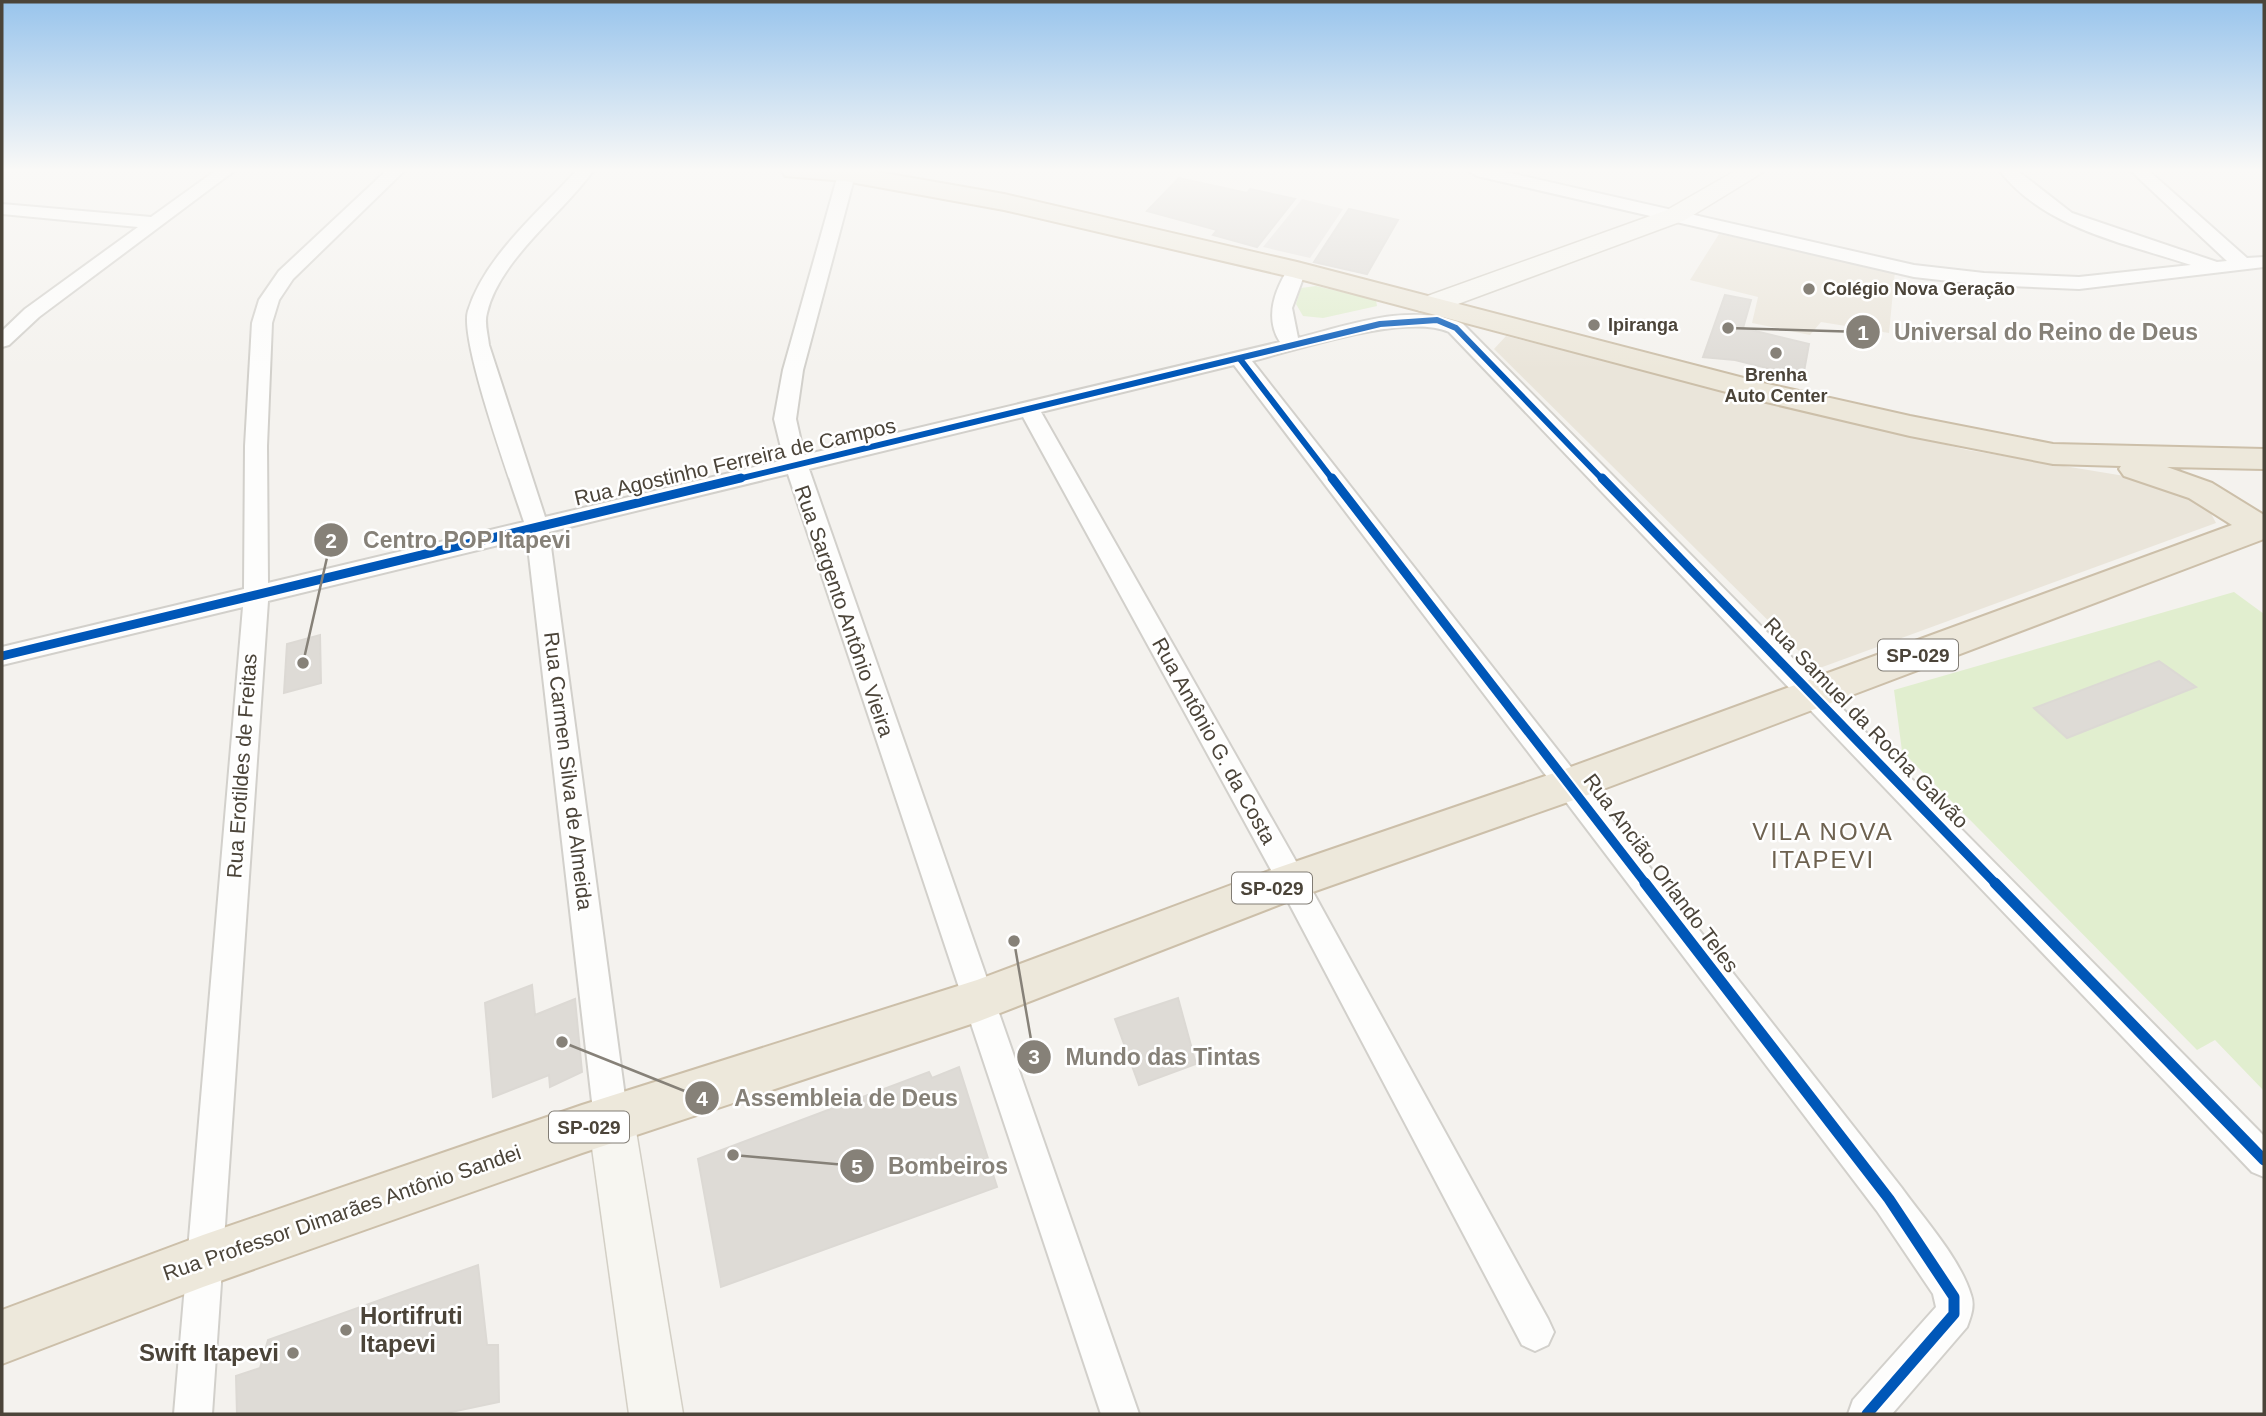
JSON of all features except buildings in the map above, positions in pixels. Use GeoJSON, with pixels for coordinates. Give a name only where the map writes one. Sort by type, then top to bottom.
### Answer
{"type":"FeatureCollection","features":[{"type":"Feature","properties":{"kind":"highway","name":"SP-029"},"geometry":{"type":"LineString","coordinates":[[1155,237],[1297,270],[1433,312],[1760,391],[1910,426],[2129,468],[2194,487],[2261,528]]}},
{"type":"Feature","properties":{"kind":"highway","name":"SP-029"},"geometry":{"type":"LineString","coordinates":[[2053,454],[2264,459]]}},
{"type":"Feature","properties":{"kind":"highway","name":"Rua Professor Dimarães Antônio Sandei"},"geometry":{"type":"LineString","coordinates":[[2,1337],[203,1261],[611,1119],[977,1001],[1292,881],[1571,784],[2261,528]]}},
{"type":"Feature","properties":{"kind":"street"},"geometry":{"type":"LineString","coordinates":[[2,341],[32,313],[134,237]]}},
{"type":"Feature","properties":{"kind":"street","name":"Rua Erotildes de Freitas"},"geometry":{"type":"LineString","coordinates":[[193,1414],[256,595],[256,446],[262,323],[269,300],[286,275],[326,237]]}},
{"type":"Feature","properties":{"kind":"street","name":"Rua Carmen Silva de Almeida"},"geometry":{"type":"LineString","coordinates":[[528,237],[487,288],[477,314],[480,345],[537,527],[611,1119],[656,1414]]}},
{"type":"Feature","properties":{"kind":"street","name":"Rua Sargento Antônio Vieira"},"geometry":{"type":"LineString","coordinates":[[829,237],[788,397],[785,419],[795,466],[1120,1414]]}},
{"type":"Feature","properties":{"kind":"street","name":"Rua Agostinho Ferreira de Campos"},"geometry":{"type":"LineString","coordinates":[[2,656],[1433,312],[1621,237]]}},
{"type":"Feature","properties":{"kind":"street"},"geometry":{"type":"LineString","coordinates":[[1770,237],[1914,271],[1984,279],[2105,282],[2264,262]]}},
{"type":"Feature","properties":{"kind":"street"},"geometry":{"type":"LineString","coordinates":[[2127,237],[2218,267]]}},
{"type":"Feature","properties":{"kind":"street"},"geometry":{"type":"LineString","coordinates":[[2212,237],[2243,265]]}},
{"type":"Feature","properties":{"kind":"street"},"geometry":{"type":"LineString","coordinates":[[1293,346],[1287,338],[1279,311],[1297,270]]}},
{"type":"Feature","properties":{"kind":"street","name":"Rua Samuel da Rocha Galvão"},"geometry":{"type":"LineString","coordinates":[[1433,312],[1456,328],[2264,1136]]}},
{"type":"Feature","properties":{"kind":"street","name":"Rua Ancião Orlando Teles"},"geometry":{"type":"LineString","coordinates":[[1240,359],[1889,1199],[1954,1297],[1954,1314],[1867,1414]]}},
{"type":"Feature","properties":{"kind":"street","name":"Rua Antônio G. da Costa"},"geometry":{"type":"LineString","coordinates":[[1030,411],[1292,881],[1535,1332]]}},
{"type":"Feature","properties":{"kind":"street","name":"Rua Samuel da Rocha Galvão"},"geometry":{"type":"LineString","coordinates":[[1822,692],[2264,1160]]}},
{"type":"Feature","properties":{"kind":"shaded area"},"geometry":{"type":"Polygon","coordinates":[[[1271,237],[1324,237],[1310,258],[1263,247],[1271,237]]]}},
{"type":"Feature","properties":{"kind":"shaded area","name":"Colégio Nova Geração"},"geometry":{"type":"Polygon","coordinates":[[[1717,237],[1734,237],[1895,271],[1889,333],[1821,322],[1810,335],[1752,323],[1758,297],[1690,280],[1717,237]]]}},
{"type":"Feature","properties":{"kind":"shaded area"},"geometry":{"type":"Polygon","coordinates":[[[1506,336],[1967,450],[2167,483],[2204,500],[2216,523],[1817,669],[1494,349],[1506,336]]]}},
{"type":"Feature","properties":{"kind":"green space"},"geometry":{"type":"Polygon","coordinates":[[[1316,286],[1376,300],[1377,306],[1323,318],[1303,316],[1296,304],[1301,288],[1316,286]]]}},
{"type":"Feature","properties":{"kind":"green space"},"geometry":{"type":"Polygon","coordinates":[[[2234,592],[2264,614],[2264,1091],[2215,1040],[2197,1050],[1902,751],[1894,690],[2234,592]]]}},
{"type":"Feature","properties":{"kind":"cycle path"},"geometry":{"type":"LineString","coordinates":[[2,656],[1380,324],[1437,320],[1456,328],[2264,1160]]}},
{"type":"Feature","properties":{"kind":"cycle path"},"geometry":{"type":"LineString","coordinates":[[1240,359],[1889,1199],[1946,1281],[1954,1297],[1954,1314],[1867,1414]]}},
{"type":"Feature","properties":{"kind":"place","name":"Colégio Nova Geração"},"geometry":{"type":"Point","coordinates":[1809,289]}},
{"type":"Feature","properties":{"kind":"place","name":"Ipiranga"},"geometry":{"type":"Point","coordinates":[1594,325]}},
{"type":"Feature","properties":{"kind":"place","name":"Universal do Reino de Deus"},"geometry":{"type":"Point","coordinates":[1728,328]}},
{"type":"Feature","properties":{"kind":"place","name":"Brenha Auto Center"},"geometry":{"type":"Point","coordinates":[1776,353]}},
{"type":"Feature","properties":{"kind":"place","name":"Centro POP Itapevi"},"geometry":{"type":"Point","coordinates":[303,663]}},
{"type":"Feature","properties":{"kind":"place","name":"Mundo das Tintas"},"geometry":{"type":"Point","coordinates":[1014,941]}},
{"type":"Feature","properties":{"kind":"place","name":"Assembleia de Deus"},"geometry":{"type":"Point","coordinates":[562,1042]}},
{"type":"Feature","properties":{"kind":"place","name":"Bombeiros"},"geometry":{"type":"Point","coordinates":[733,1155]}},
{"type":"Feature","properties":{"kind":"place","name":"Hortifruti Itapevi"},"geometry":{"type":"Point","coordinates":[346,1330]}},
{"type":"Feature","properties":{"kind":"place","name":"Swift Itapevi"},"geometry":{"type":"Point","coordinates":[293,1353]}},
{"type":"Feature","properties":{"kind":"district","name":"VILA NOVA ITAPEVI"},"geometry":{"type":"Point","coordinates":[1823,846]}}]}
